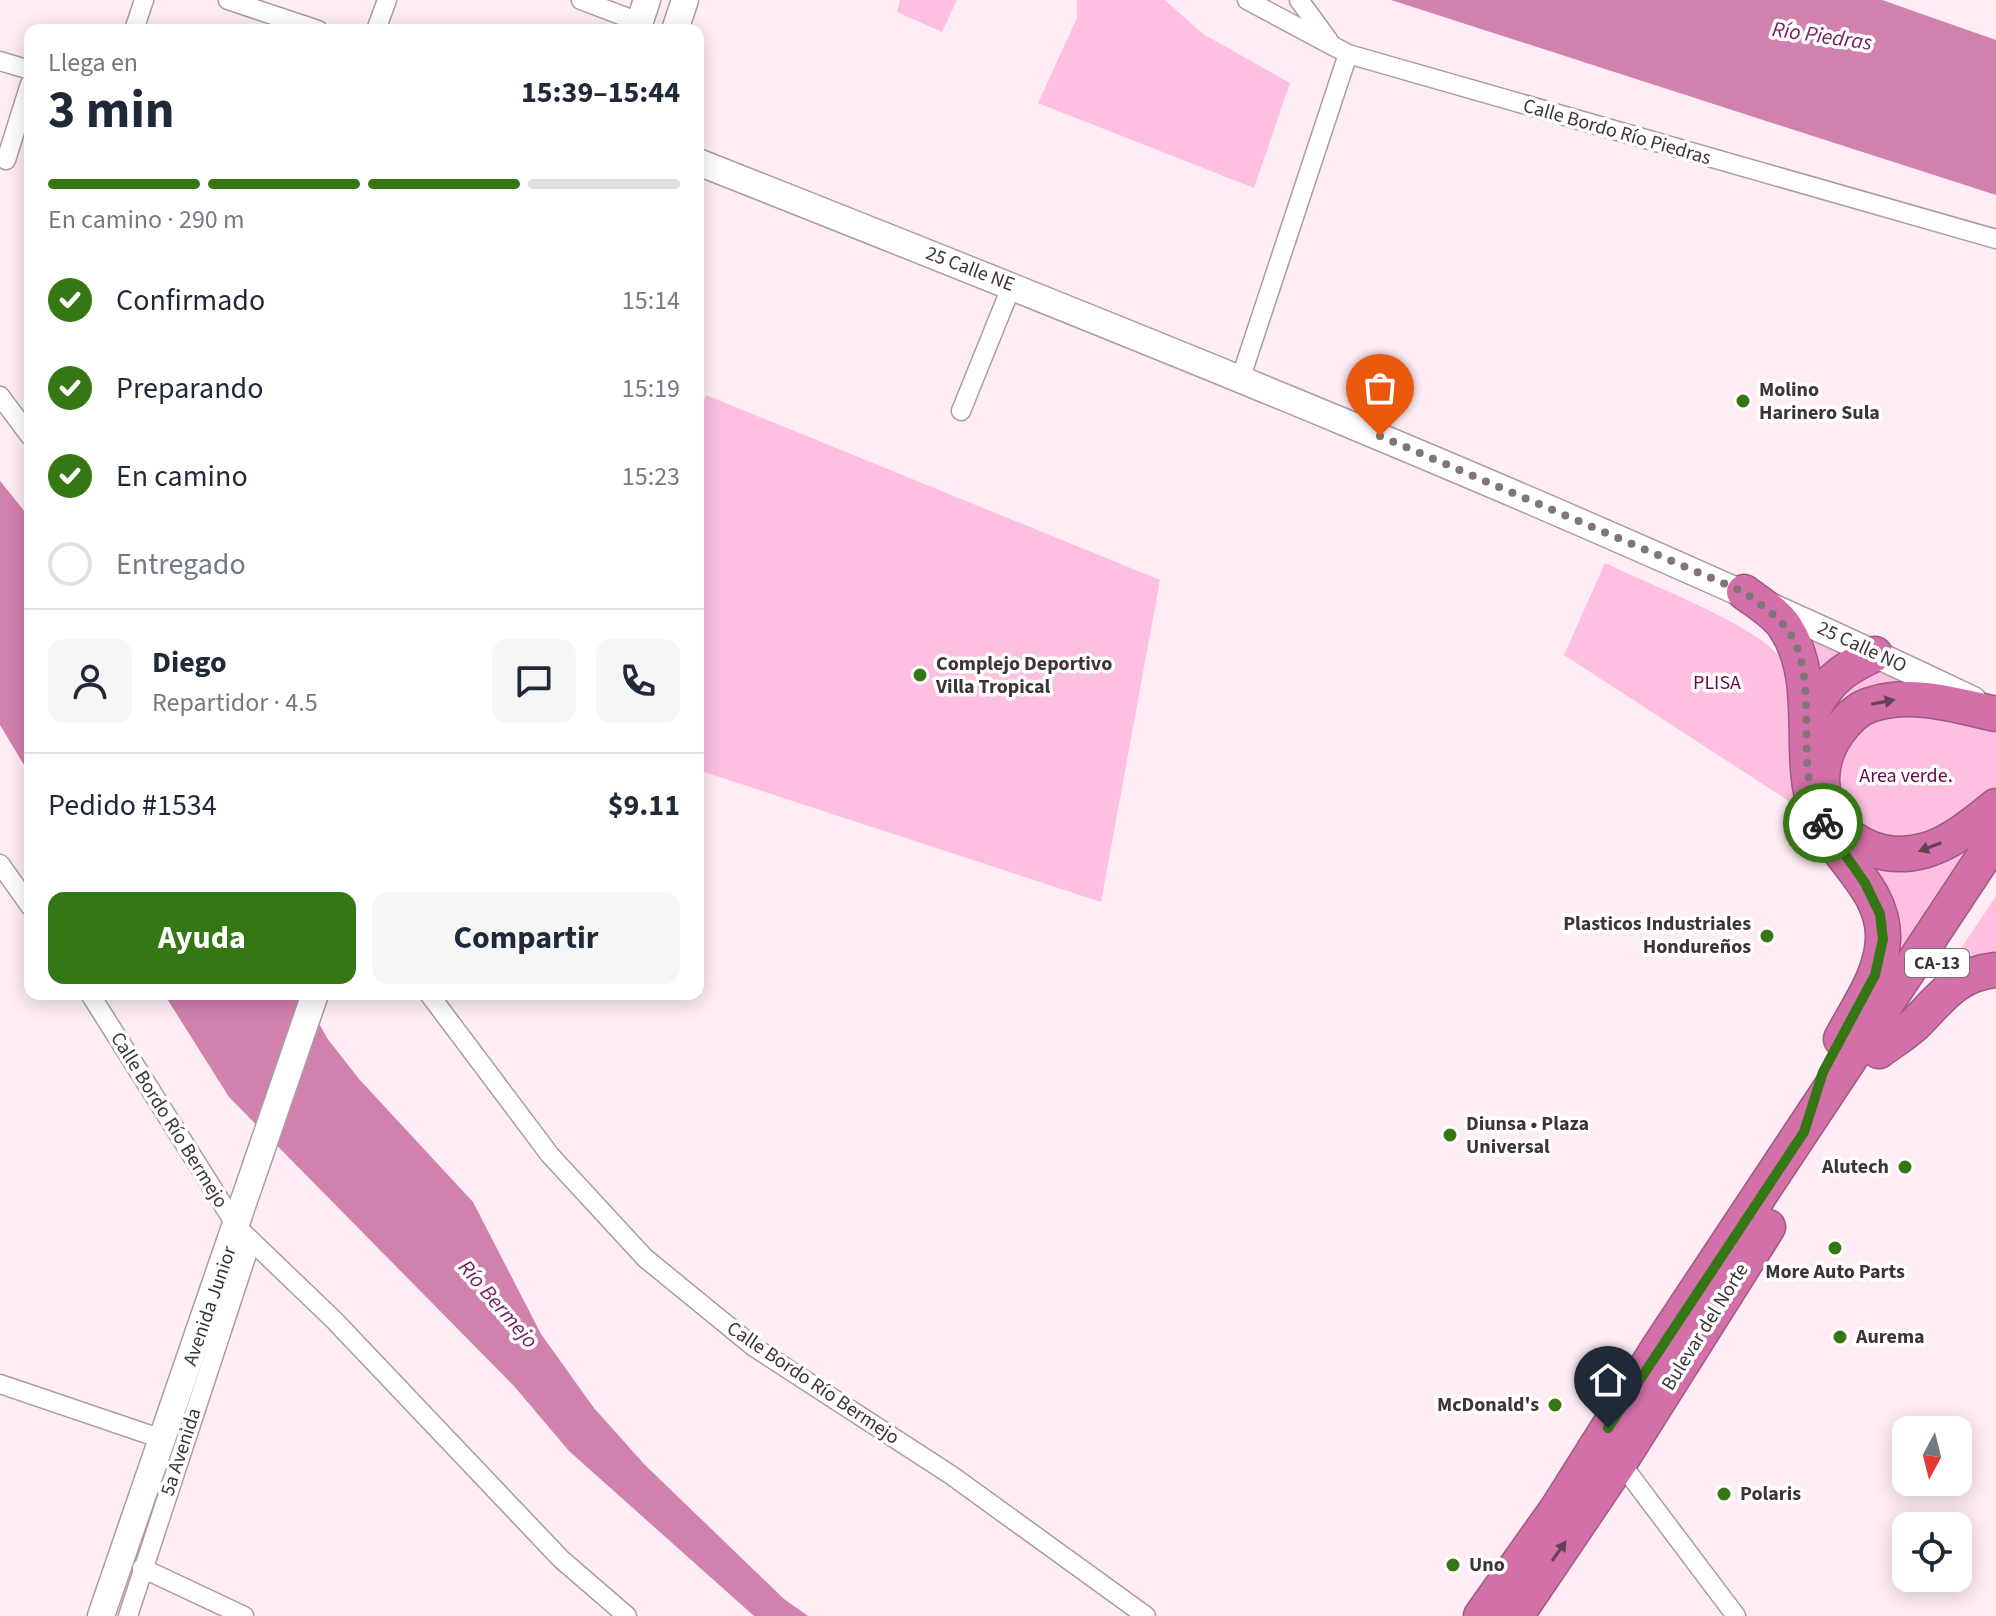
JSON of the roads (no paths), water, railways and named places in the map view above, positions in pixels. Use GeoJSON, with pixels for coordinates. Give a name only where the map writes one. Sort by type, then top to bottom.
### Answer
{"type":"FeatureCollection","features":[{"type":"Feature","properties":{"kind":"highway"},"geometry":{"type":"LineString","coordinates":[[1744,592],[1784,624],[1798,650],[1808,718],[1807,765],[1817,813],[1865,883],[1880,914],[1883,939],[1875,975],[1823,1072],[1804,1132]]}},
{"type":"Feature","properties":{"kind":"highway"},"geometry":{"type":"LineString","coordinates":[[1808,718],[1826,684],[1850,665],[1875,654]]}},
{"type":"Feature","properties":{"kind":"highway"},"geometry":{"type":"LineString","coordinates":[[1996,713],[1912,699],[1866,705],[1844,723],[1825,750],[1820,773],[1824,801],[1838,827],[1863,846],[1899,855],[1925,851],[1949,839],[1996,806]]}},
{"type":"Feature","properties":{"kind":"highway","name":"Bulevar del Norte"},"geometry":{"type":"LineString","coordinates":[[1481,1616],[1557,1509],[1657,1350],[1996,838]]}},
{"type":"Feature","properties":{"kind":"highway","name":"Bulevar del Norte"},"geometry":{"type":"LineString","coordinates":[[1516,1616],[1620,1462],[1879,1051],[1996,876]]}},
{"type":"Feature","properties":{"kind":"highway"},"geometry":{"type":"LineString","coordinates":[[1879,1051],[1912,1027],[1950,985],[1978,972],[1996,970]]}},
{"type":"Feature","properties":{"kind":"main road"},"geometry":{"type":"LineString","coordinates":[[677,24],[685,0]]}},
{"type":"Feature","properties":{"kind":"main road","name":"25 Calle NE"},"geometry":{"type":"LineString","coordinates":[[704,164],[1241,377]]}},
{"type":"Feature","properties":{"kind":"main road","name":"25 Calle NO"},"geometry":{"type":"LineString","coordinates":[[1241,377],[1744,592],[1996,713]]}},
{"type":"Feature","properties":{"kind":"main road","name":"Avenida Junior"},"geometry":{"type":"LineString","coordinates":[[101,1616],[244,1235],[246,1202],[313,1000]]}},
{"type":"Feature","properties":{"kind":"street"},"geometry":{"type":"LineString","coordinates":[[136,24],[144,0]]}},
{"type":"Feature","properties":{"kind":"street"},"geometry":{"type":"LineString","coordinates":[[228,0],[300,24]]}},
{"type":"Feature","properties":{"kind":"street"},"geometry":{"type":"LineString","coordinates":[[378,24],[387,0]]}},
{"type":"Feature","properties":{"kind":"street"},"geometry":{"type":"LineString","coordinates":[[581,0],[641,17]]}},
{"type":"Feature","properties":{"kind":"street","name":"Calle Bordo Río Piedras"},"geometry":{"type":"LineString","coordinates":[[1247,0],[1340,50],[1996,239]]}},
{"type":"Feature","properties":{"kind":"street"},"geometry":{"type":"LineString","coordinates":[[1241,377],[1340,50],[1301,2]]}},
{"type":"Feature","properties":{"kind":"street"},"geometry":{"type":"LineString","coordinates":[[0,61],[24,68]]}},
{"type":"Feature","properties":{"kind":"street"},"geometry":{"type":"LineString","coordinates":[[6,160],[24,103]]}},
{"type":"Feature","properties":{"kind":"street"},"geometry":{"type":"LineString","coordinates":[[961,411],[1012,285]]}},
{"type":"Feature","properties":{"kind":"street"},"geometry":{"type":"LineString","coordinates":[[0,396],[24,428]]}},
{"type":"Feature","properties":{"kind":"street"},"geometry":{"type":"LineString","coordinates":[[0,864],[24,898]]}},
{"type":"Feature","properties":{"kind":"street","name":"Calle Bordo Río Bermejo"},"geometry":{"type":"LineString","coordinates":[[94,1000],[244,1235],[334,1320],[561,1559],[627,1616]]}},
{"type":"Feature","properties":{"kind":"street","name":"Calle Bordo Río Bermejo"},"geometry":{"type":"LineString","coordinates":[[434,1000],[550,1155],[645,1258],[754,1347],[951,1475],[1146,1616]]}},
{"type":"Feature","properties":{"kind":"street","name":"5a Avenida"},"geometry":{"type":"LineString","coordinates":[[128,1616],[244,1235]]}},
{"type":"Feature","properties":{"kind":"street"},"geometry":{"type":"LineString","coordinates":[[0,1384],[165,1440]]}},
{"type":"Feature","properties":{"kind":"street"},"geometry":{"type":"LineString","coordinates":[[1620,1462],[1736,1616]]}},
{"type":"Feature","properties":{"kind":"street"},"geometry":{"type":"LineString","coordinates":[[142,1568],[244,1616]]}},
{"type":"Feature","properties":{"kind":"water","name":"Río Piedras"},"geometry":{"type":"Polygon","coordinates":[[[1391,0],[1882,0],[1996,40],[1996,195],[1391,0]]]}},
{"type":"Feature","properties":{"kind":"water"},"geometry":{"type":"Polygon","coordinates":[[[0,481],[24,511],[24,765],[0,725],[0,481]]]}},
{"type":"Feature","properties":{"kind":"water","name":"Río Bermejo"},"geometry":{"type":"Polygon","coordinates":[[[168,1000],[306,1000],[327,1038],[359,1079],[473,1202],[541,1334],[594,1408],[645,1465],[784,1599],[808,1616],[754,1616],[569,1451],[514,1386],[229,1097],[168,1000]]]}},
{"type":"Feature","properties":{"kind":"place","name":"Molino Harinero Sula"},"geometry":{"type":"Point","coordinates":[1743,401]}},
{"type":"Feature","properties":{"kind":"place","name":"Complejo Deportivo Villa Tropical"},"geometry":{"type":"Point","coordinates":[920,675]}},
{"type":"Feature","properties":{"kind":"place","name":"Plasticos Industriales Hondureños"},"geometry":{"type":"Point","coordinates":[1767,936]}},
{"type":"Feature","properties":{"kind":"place","name":"Diunsa • Plaza Universal"},"geometry":{"type":"Point","coordinates":[1450,1135]}},
{"type":"Feature","properties":{"kind":"place","name":"Alutech"},"geometry":{"type":"Point","coordinates":[1905,1167]}},
{"type":"Feature","properties":{"kind":"place","name":"More Auto Parts"},"geometry":{"type":"Point","coordinates":[1835,1248]}},
{"type":"Feature","properties":{"kind":"place","name":"Aurema"},"geometry":{"type":"Point","coordinates":[1840,1337]}},
{"type":"Feature","properties":{"kind":"place","name":"McDonald's"},"geometry":{"type":"Point","coordinates":[1555,1405]}},
{"type":"Feature","properties":{"kind":"place","name":"Polaris"},"geometry":{"type":"Point","coordinates":[1724,1494]}},
{"type":"Feature","properties":{"kind":"place","name":"Uno"},"geometry":{"type":"Point","coordinates":[1453,1565]}},
{"type":"Feature","properties":{"kind":"park label","name":"PLISA"},"geometry":{"type":"Point","coordinates":[1717,683]}},
{"type":"Feature","properties":{"kind":"park label","name":"Area verde."},"geometry":{"type":"Point","coordinates":[1906,776]}}]}
